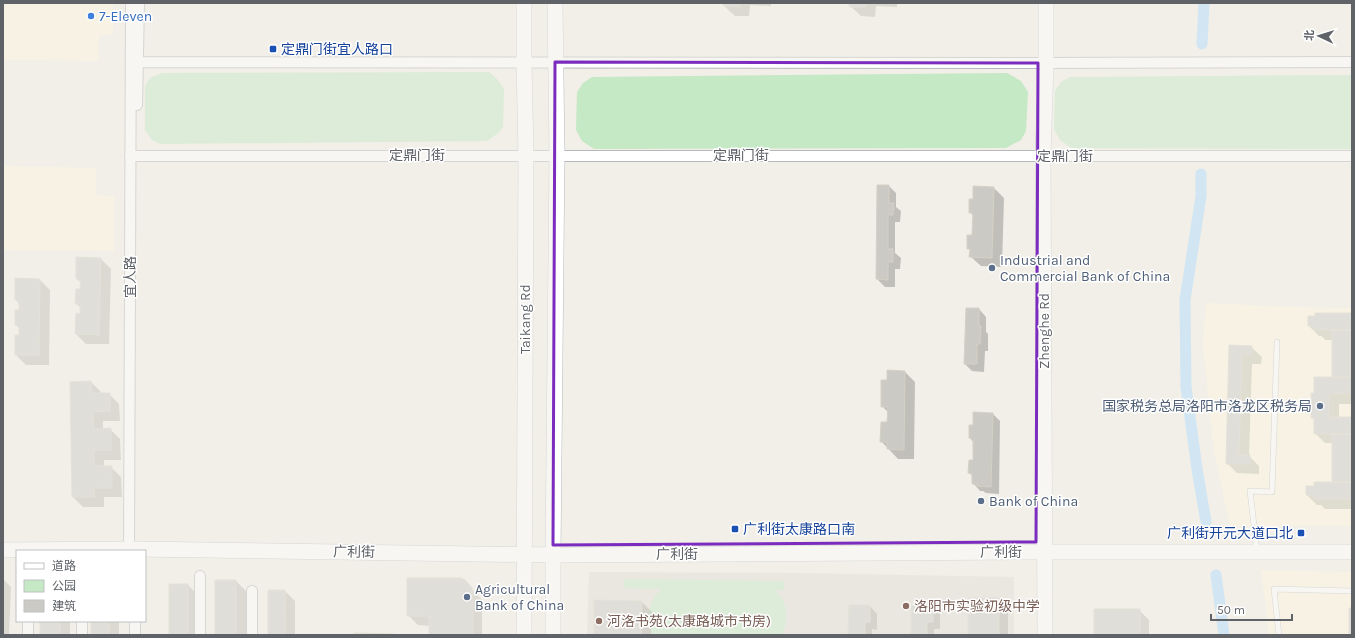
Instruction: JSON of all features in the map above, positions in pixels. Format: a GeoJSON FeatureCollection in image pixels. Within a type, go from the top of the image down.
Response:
{"type":"FeatureCollection","features":[{"type":"Feature","properties":{"kind":"street","name":"宜人路"},"geometry":{"type":"LineString","coordinates":[[131,3],[135,62]]}},
{"type":"Feature","properties":{"kind":"street","name":"宜人路"},"geometry":{"type":"LineString","coordinates":[[132,547],[133,156],[135,62],[139,3]]}},
{"type":"Feature","properties":{"kind":"street","name":"Taikang Rd"},"geometry":{"type":"LineString","coordinates":[[524,3],[526,155],[524,635]]}},
{"type":"Feature","properties":{"kind":"street"},"geometry":{"type":"LineString","coordinates":[[554,635],[553,550],[557,155],[555,62],[556,3]]}},
{"type":"Feature","properties":{"kind":"street","name":"Zhenghe Rd"},"geometry":{"type":"LineString","coordinates":[[1038,3],[1042,63]]}},
{"type":"Feature","properties":{"kind":"street","name":"Zhenghe Rd"},"geometry":{"type":"LineString","coordinates":[[1045,635],[1041,547],[1039,156],[1042,63],[1046,3]]}},
{"type":"Feature","properties":{"kind":"street"},"geometry":{"type":"LineString","coordinates":[[135,62],[1352,62]]}},
{"type":"Feature","properties":{"kind":"street","name":"定鼎门街"},"geometry":{"type":"LineString","coordinates":[[133,156],[1352,156]]}},
{"type":"Feature","properties":{"kind":"street","name":"广利街"},"geometry":{"type":"LineString","coordinates":[[3,541],[132,547]]}},
{"type":"Feature","properties":{"kind":"street","name":"广利街"},"geometry":{"type":"LineString","coordinates":[[1256,548],[1352,543]]}},
{"type":"Feature","properties":{"kind":"street","name":"广利街"},"geometry":{"type":"LineString","coordinates":[[3,550],[132,547],[524,550],[1041,547],[1256,548],[1352,552]]}},
{"type":"Feature","properties":{"kind":"street","name":"Zhenghe Rd"},"geometry":{"type":"LineString","coordinates":[[1036,635],[1041,547]]}},
{"type":"Feature","properties":{"kind":"street"},"geometry":{"type":"LineString","coordinates":[[200,576],[200,635]]}},
{"type":"Feature","properties":{"kind":"street"},"geometry":{"type":"LineString","coordinates":[[252,591],[252,635]]}},
{"type":"Feature","properties":{"kind":"street"},"geometry":{"type":"LineString","coordinates":[[28,622],[28,635]]}},
{"type":"Feature","properties":{"kind":"street"},"geometry":{"type":"LineString","coordinates":[[82,622],[82,635]]}},
{"type":"Feature","properties":{"kind":"street"},"geometry":{"type":"LineString","coordinates":[[129,622],[129,635]]}},
{"type":"Feature","properties":{"kind":"street"},"geometry":{"type":"LineString","coordinates":[[135,622],[135,635]]}},
{"type":"Feature","properties":{"kind":"lane"},"geometry":{"type":"LineString","coordinates":[[1256,548],[1250,491],[1272,492],[1277,342]]}},
{"type":"Feature","properties":{"kind":"lane"},"geometry":{"type":"LineString","coordinates":[[1279,635],[1274,589],[1352,591]]}},
{"type":"Feature","properties":{"kind":"highlighted area"},"geometry":{"type":"Polygon","coordinates":[[[555,62],[1038,63],[1036,542],[553,545],[555,62]]]}},
{"type":"Feature","properties":{"kind":"shaded area"},"geometry":{"type":"Polygon","coordinates":[[[3,3],[113,3],[113,35],[99,35],[98,61],[3,60],[3,3]]]}},
{"type":"Feature","properties":{"kind":"shaded area"},"geometry":{"type":"Polygon","coordinates":[[[3,166],[96,168],[96,195],[114,196],[114,251],[3,250],[3,166]]]}},
{"type":"Feature","properties":{"kind":"shaded area"},"geometry":{"type":"Polygon","coordinates":[[[1206,303],[1352,308],[1352,526],[1230,526],[1214,452],[1203,345],[1206,303]]]}},
{"type":"Feature","properties":{"kind":"shaded area"},"geometry":{"type":"Polygon","coordinates":[[[1261,570],[1352,572],[1352,635],[1269,635],[1261,570]]]}},
{"type":"Feature","properties":{"kind":"shaded area"},"geometry":{"type":"Polygon","coordinates":[[[589,572],[798,573],[1014,577],[1014,635],[587,635],[589,572]]]}},
{"type":"Feature","properties":{"kind":"green space"},"geometry":{"type":"Polygon","coordinates":[[[489,72],[497,79],[504,89],[503,127],[498,133],[487,141],[160,144],[152,140],[145,130],[145,86],[150,78],[162,73],[489,72]]]}},
{"type":"Feature","properties":{"kind":"green space"},"geometry":{"type":"Polygon","coordinates":[[[1007,73],[1021,81],[1028,92],[1026,131],[1021,140],[1006,148],[594,149],[582,141],[576,130],[577,92],[583,83],[592,77],[1007,73]]]}},
{"type":"Feature","properties":{"kind":"green space"},"geometry":{"type":"Polygon","coordinates":[[[1352,75],[1352,149],[1072,148],[1060,140],[1054,129],[1055,91],[1061,82],[1070,77],[1352,75]]]}},
{"type":"Feature","properties":{"kind":"green space"},"geometry":{"type":"Polygon","coordinates":[[[624,579],[784,581],[784,590],[775,590],[785,605],[786,623],[782,635],[653,635],[649,622],[649,610],[653,599],[661,589],[624,588],[624,579]]]}},
{"type":"Feature","properties":{"kind":"building"},"geometry":{"type":"Polygon","coordinates":[[[724,3],[740,3],[740,7],[724,6],[724,3]]]}},
{"type":"Feature","properties":{"kind":"building"},"geometry":{"type":"Polygon","coordinates":[[[849,3],[866,3],[866,7],[850,7],[849,3]]]}},
{"type":"Feature","properties":{"kind":"building"},"geometry":{"type":"Polygon","coordinates":[[[877,185],[889,185],[889,203],[894,203],[893,215],[888,215],[888,249],[893,249],[893,262],[888,262],[888,280],[876,279],[877,185]]]}},
{"type":"Feature","properties":{"kind":"building"},"geometry":{"type":"Polygon","coordinates":[[[973,186],[994,187],[992,258],[969,257],[970,249],[967,249],[967,235],[972,235],[973,213],[969,213],[969,199],[973,199],[973,186]]]}},
{"type":"Feature","properties":{"kind":"building"},"geometry":{"type":"Polygon","coordinates":[[[76,257],[101,258],[99,335],[75,334],[76,313],[80,314],[80,304],[75,304],[76,289],[80,289],[81,279],[76,279],[76,257]]]}},
{"type":"Feature","properties":{"kind":"building"},"geometry":{"type":"Polygon","coordinates":[[[15,278],[40,279],[39,355],[15,355],[15,335],[19,335],[19,325],[15,325],[15,310],[19,310],[19,300],[15,300],[15,278]]]}},
{"type":"Feature","properties":{"kind":"building"},"geometry":{"type":"Polygon","coordinates":[[[966,308],[979,308],[979,326],[981,326],[980,344],[977,344],[977,364],[964,364],[966,308]]]}},
{"type":"Feature","properties":{"kind":"building","name":"国家税务总局洛阳市洛龙区税务局"},"geometry":{"type":"Polygon","coordinates":[[[1315,313],[1352,313],[1352,394],[1329,394],[1329,417],[1352,417],[1352,499],[1314,499],[1314,495],[1306,495],[1306,486],[1314,486],[1314,482],[1351,482],[1351,434],[1314,434],[1314,418],[1311,418],[1311,393],[1314,393],[1314,377],[1351,377],[1351,330],[1314,330],[1314,326],[1308,326],[1308,316],[1315,316],[1315,313]]]}},
{"type":"Feature","properties":{"kind":"building"},"geometry":{"type":"Polygon","coordinates":[[[1332,330],[1351,330],[1351,377],[1332,377],[1332,330]]]}},
{"type":"Feature","properties":{"kind":"building"},"geometry":{"type":"Polygon","coordinates":[[[1229,345],[1252,346],[1252,354],[1242,354],[1239,455],[1250,455],[1250,464],[1226,464],[1229,345]]]}},
{"type":"Feature","properties":{"kind":"building"},"geometry":{"type":"Polygon","coordinates":[[[887,370],[905,371],[904,450],[887,449],[887,442],[880,442],[881,422],[887,422],[888,407],[881,407],[881,380],[887,380],[887,370]]]}},
{"type":"Feature","properties":{"kind":"building"},"geometry":{"type":"Polygon","coordinates":[[[91,381],[92,393],[110,393],[110,411],[93,412],[94,429],[111,428],[111,450],[94,450],[94,466],[112,466],[112,488],[94,488],[95,497],[72,497],[70,382],[91,381]]]}},
{"type":"Feature","properties":{"kind":"building"},"geometry":{"type":"Polygon","coordinates":[[[973,412],[993,413],[991,487],[972,484],[972,473],[968,473],[969,460],[973,460],[973,439],[969,438],[969,425],[973,425],[973,412]]]}},
{"type":"Feature","properties":{"kind":"building"},"geometry":{"type":"Polygon","coordinates":[[[1332,434],[1351,434],[1351,482],[1332,482],[1332,434]]]}},
{"type":"Feature","properties":{"kind":"building"},"geometry":{"type":"Polygon","coordinates":[[[407,578],[461,578],[465,580],[472,588],[473,593],[473,635],[429,635],[429,616],[407,616],[407,578]]]}},
{"type":"Feature","properties":{"kind":"building"},"geometry":{"type":"Polygon","coordinates":[[[215,580],[236,580],[236,635],[215,635],[215,580]]]}},
{"type":"Feature","properties":{"kind":"building"},"geometry":{"type":"Polygon","coordinates":[[[169,584],[188,584],[188,635],[169,635],[169,584]]]}},
{"type":"Feature","properties":{"kind":"building"},"geometry":{"type":"Polygon","coordinates":[[[268,590],[285,590],[286,635],[268,635],[268,590]]]}},
{"type":"Feature","properties":{"kind":"building"},"geometry":{"type":"Polygon","coordinates":[[[968,598],[999,598],[999,635],[968,635],[968,598]]]}},
{"type":"Feature","properties":{"kind":"building"},"geometry":{"type":"Polygon","coordinates":[[[594,600],[642,601],[641,635],[594,635],[594,600]]]}},
{"type":"Feature","properties":{"kind":"building"},"geometry":{"type":"Polygon","coordinates":[[[849,605],[870,605],[870,622],[865,622],[865,635],[848,635],[849,605]]]}},
{"type":"Feature","properties":{"kind":"building"},"geometry":{"type":"Polygon","coordinates":[[[911,605],[933,605],[933,622],[927,622],[927,635],[911,635],[911,605]]]}},
{"type":"Feature","properties":{"kind":"building"},"geometry":{"type":"Polygon","coordinates":[[[1349,608],[1352,608],[1352,635],[1349,635],[1349,608]]]}},
{"type":"Feature","properties":{"kind":"building"},"geometry":{"type":"Polygon","coordinates":[[[1094,609],[1140,609],[1140,635],[1094,635],[1094,609]]]}},
{"type":"Feature","properties":{"kind":"building"},"geometry":{"type":"Polygon","coordinates":[[[40,622],[60,622],[60,635],[40,635],[40,622]]]}},
{"type":"Feature","properties":{"kind":"building"},"geometry":{"type":"Polygon","coordinates":[[[91,622],[109,622],[109,635],[91,635],[91,622]]]}},
{"type":"Feature","properties":{"kind":"building"},"geometry":{"type":"Polygon","coordinates":[[[354,633],[395,634],[395,635],[354,635],[354,633]]]}},
{"type":"Feature","properties":{"kind":"waterway"},"geometry":{"type":"LineString","coordinates":[[1202,44],[1204,3]]}},
{"type":"Feature","properties":{"kind":"waterway"},"geometry":{"type":"LineString","coordinates":[[1201,174],[1201,196],[1185,300],[1186,387],[1206,522]]}},
{"type":"Feature","properties":{"kind":"waterway"},"geometry":{"type":"LineString","coordinates":[[1216,575],[1224,635]]}},
{"type":"Feature","properties":{"kind":"place","name":"7-Eleven"},"geometry":{"type":"Point","coordinates":[91,16]}},
{"type":"Feature","properties":{"kind":"place","name":"定鼎门街宜人路口"},"geometry":{"type":"Point","coordinates":[273,49]}},
{"type":"Feature","properties":{"kind":"place","name":"Industrial and Commercial Bank of China"},"geometry":{"type":"Point","coordinates":[992,268]}},
{"type":"Feature","properties":{"kind":"place","name":"国家税务总局洛阳市洛龙区税务局"},"geometry":{"type":"Point","coordinates":[1320,406]}},
{"type":"Feature","properties":{"kind":"place","name":"Bank of China"},"geometry":{"type":"Point","coordinates":[981,501]}},
{"type":"Feature","properties":{"kind":"place","name":"广利街太康路口南"},"geometry":{"type":"Point","coordinates":[735,529]}},
{"type":"Feature","properties":{"kind":"place","name":"广利街开元大道口北"},"geometry":{"type":"Point","coordinates":[1301,533]}},
{"type":"Feature","properties":{"kind":"place","name":"Agricultural Bank of China"},"geometry":{"type":"Point","coordinates":[467,597]}},
{"type":"Feature","properties":{"kind":"place","name":"洛阳市实验初级中学"},"geometry":{"type":"Point","coordinates":[906,606]}},
{"type":"Feature","properties":{"kind":"place","name":"河洛书苑(太康路城市书房)"},"geometry":{"type":"Point","coordinates":[599,621]}}]}
